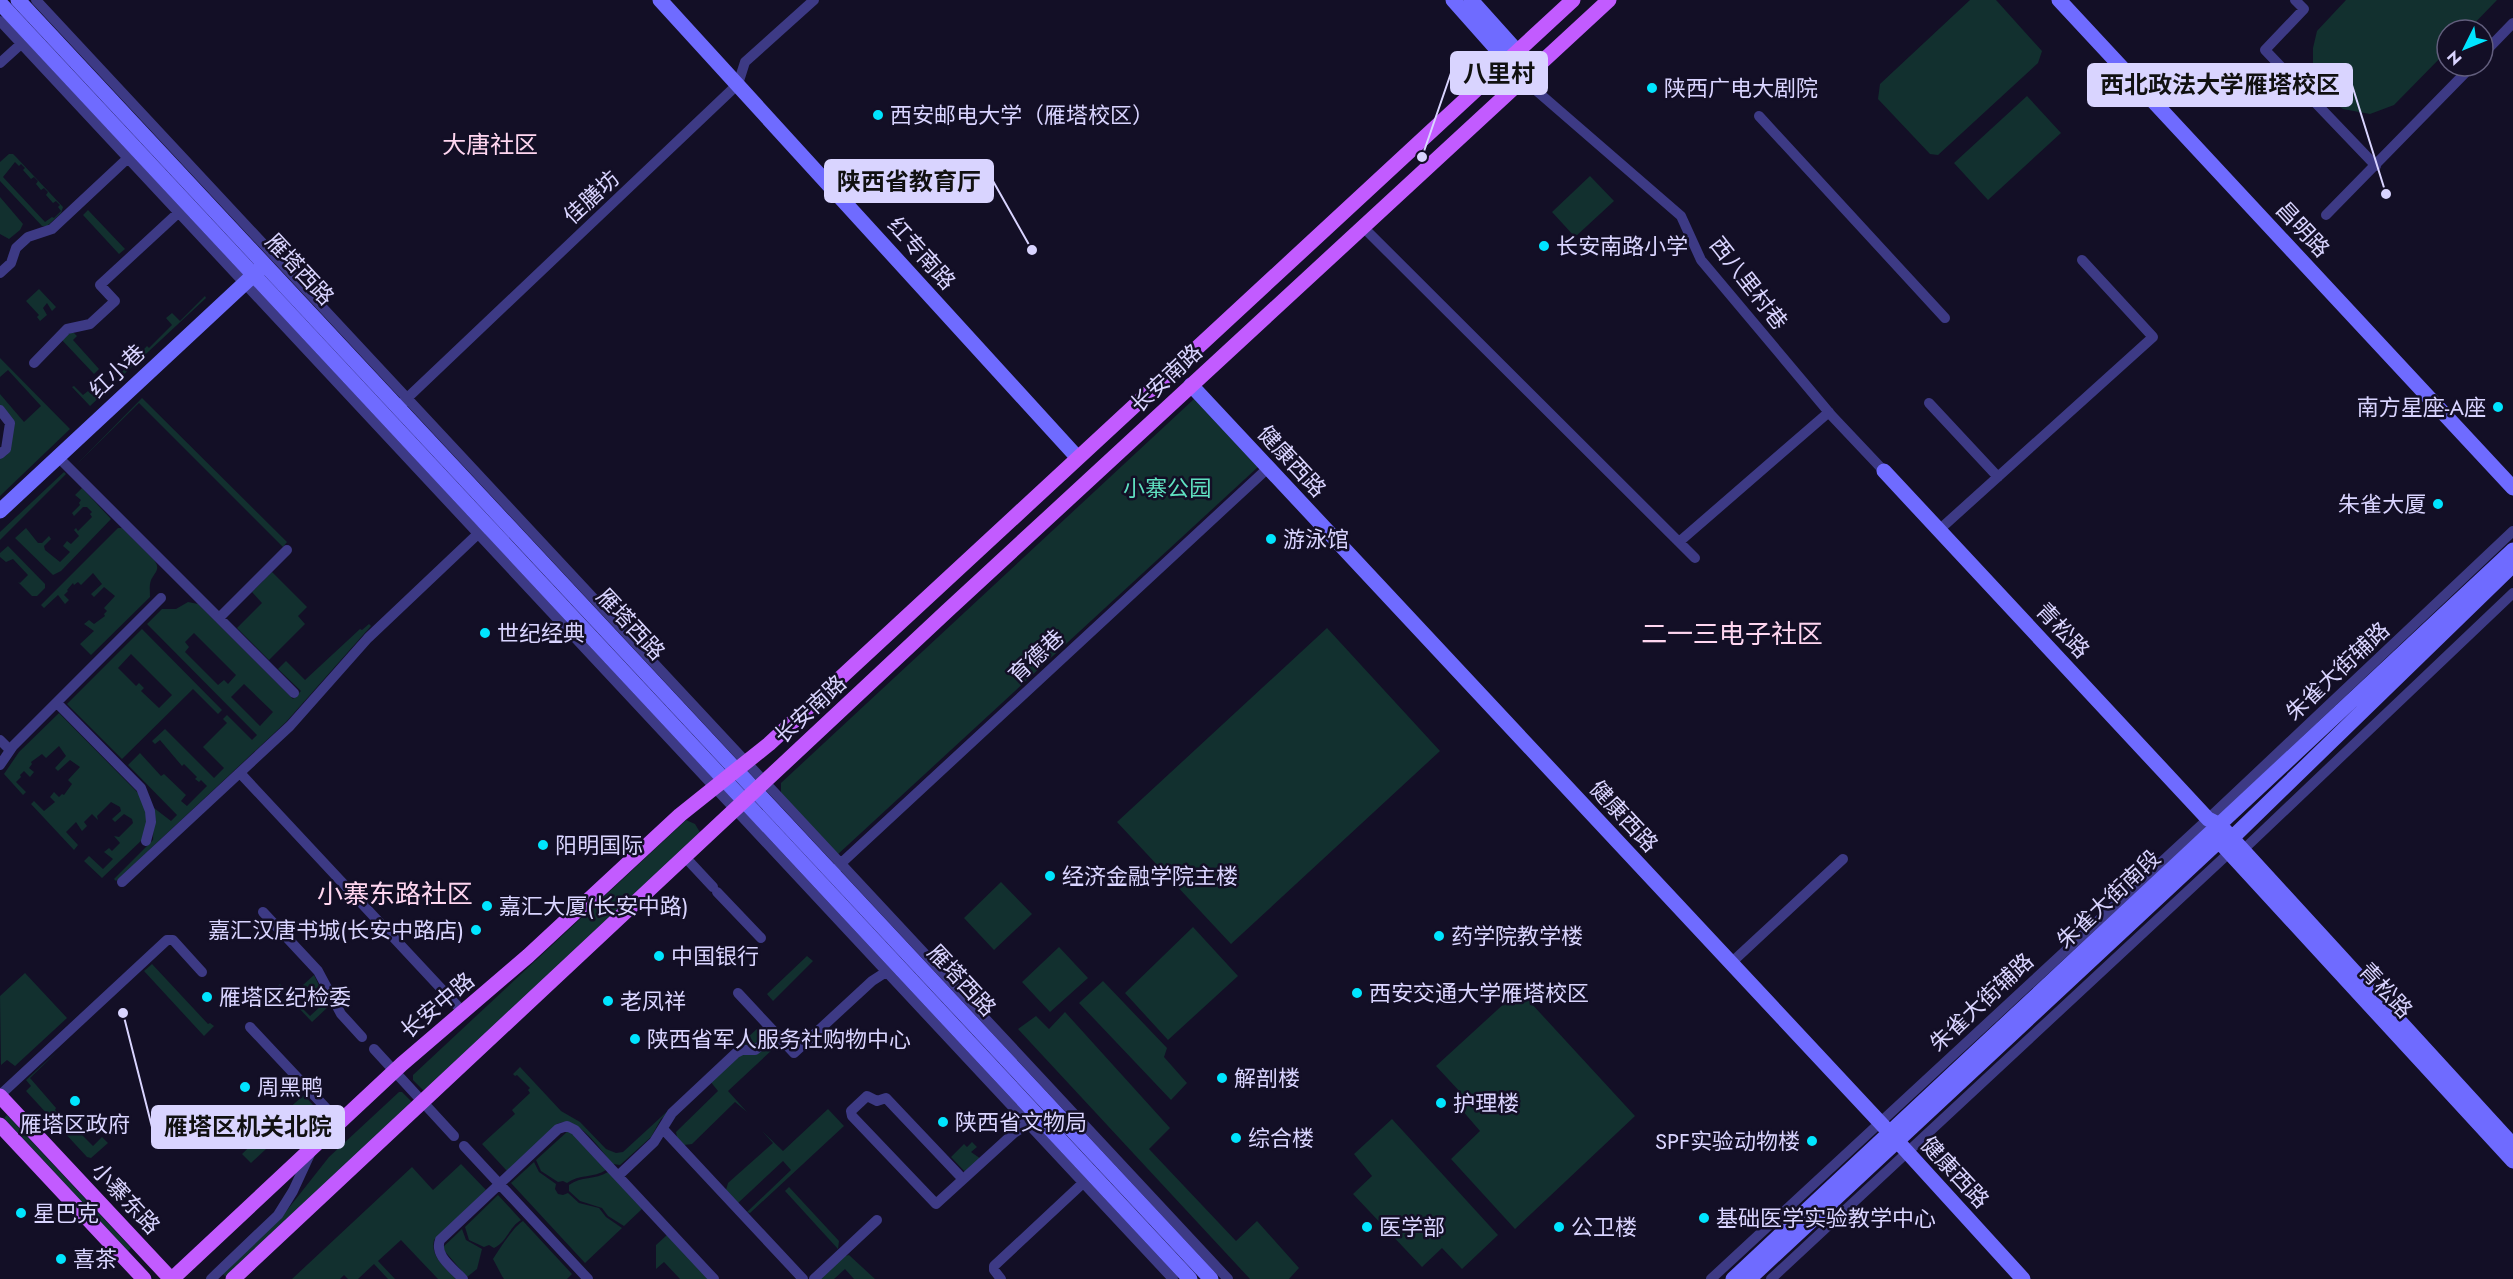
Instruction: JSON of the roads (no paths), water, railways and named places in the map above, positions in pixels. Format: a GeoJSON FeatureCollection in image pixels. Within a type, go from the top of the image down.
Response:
{"type":"FeatureCollection","features":[{"type":"Feature","properties":{"kind":"main road","name":"雁塔西路"},"geometry":{"type":"LineString","coordinates":[[18,0],[254,274]]}},
{"type":"Feature","properties":{"kind":"main road","name":"红专南路"},"geometry":{"type":"LineString","coordinates":[[660,0],[1077,457]]}},
{"type":"Feature","properties":{"kind":"main road"},"geometry":{"type":"LineString","coordinates":[[1453,0],[1529,75]]}},
{"type":"Feature","properties":{"kind":"main road"},"geometry":{"type":"LineString","coordinates":[[1472,0],[1512,56]]}},
{"type":"Feature","properties":{"kind":"main road","name":"长安南路"},"geometry":{"type":"LineString","coordinates":[[730,775],[1573,0]]}},
{"type":"Feature","properties":{"kind":"main road","name":"长安南路"},"geometry":{"type":"LineString","coordinates":[[750,796],[1609,0]]}},
{"type":"Feature","properties":{"kind":"main road","name":"昌明路"},"geometry":{"type":"LineString","coordinates":[[2059,0],[2513,488]]}},
{"type":"Feature","properties":{"kind":"main road","name":"雁塔西路"},"geometry":{"type":"LineString","coordinates":[[0,3],[254,274],[397,408],[1190,1279]]}},
{"type":"Feature","properties":{"kind":"main road","name":"红小巷"},"geometry":{"type":"LineString","coordinates":[[0,511],[254,274]]}},
{"type":"Feature","properties":{"kind":"main road","name":"健康西路"},"geometry":{"type":"LineString","coordinates":[[1191,385],[2023,1279]]}},
{"type":"Feature","properties":{"kind":"main road","name":"雁塔西路"},"geometry":{"type":"LineString","coordinates":[[397,408],[483,530],[730,775]]}},
{"type":"Feature","properties":{"kind":"main road","name":"青松路"},"geometry":{"type":"LineString","coordinates":[[1884,471],[2223,837],[2513,1145]]}},
{"type":"Feature","properties":{"kind":"main road","name":"朱雀大街南段"},"geometry":{"type":"LineString","coordinates":[[2223,837],[2513,550]]}},
{"type":"Feature","properties":{"kind":"main road","name":"朱雀大街南段"},"geometry":{"type":"LineString","coordinates":[[1733,1279],[2223,837],[2513,565]]}},
{"type":"Feature","properties":{"kind":"main road","name":"长安中路"},"geometry":{"type":"LineString","coordinates":[[171,1279],[395,1071],[528,956],[680,815],[730,775]]}},
{"type":"Feature","properties":{"kind":"main road","name":"雁塔西路"},"geometry":{"type":"LineString","coordinates":[[750,796],[836,868],[1211,1279]]}},
{"type":"Feature","properties":{"kind":"main road"},"geometry":{"type":"LineString","coordinates":[[233,1279],[750,796]]}},
{"type":"Feature","properties":{"kind":"main road","name":"青松路"},"geometry":{"type":"LineString","coordinates":[[2223,837],[2513,1161]]}},
{"type":"Feature","properties":{"kind":"main road","name":"小寨东路"},"geometry":{"type":"LineString","coordinates":[[0,1095],[171,1279]]}},
{"type":"Feature","properties":{"kind":"main road","name":"小寨东路"},"geometry":{"type":"LineString","coordinates":[[0,1125],[144,1279]]}},
{"type":"Feature","properties":{"kind":"main road","name":"朱雀大街南段"},"geometry":{"type":"LineString","coordinates":[[1749,1279],[1893,1137]]}},
{"type":"Feature","properties":{"kind":"street"},"geometry":{"type":"LineString","coordinates":[[36,0],[397,408]]}},
{"type":"Feature","properties":{"kind":"street","name":"佳膳坊"},"geometry":{"type":"LineString","coordinates":[[397,408],[738,84],[745,62],[814,0]]}},
{"type":"Feature","properties":{"kind":"street"},"geometry":{"type":"LineString","coordinates":[[2295,0],[2304,9],[2265,50],[2376,165]]}},
{"type":"Feature","properties":{"kind":"street"},"geometry":{"type":"LineString","coordinates":[[0,21],[178,213],[254,274],[483,530],[378,627],[300,716],[123,882]]}},
{"type":"Feature","properties":{"kind":"street"},"geometry":{"type":"LineString","coordinates":[[2495,42],[2513,23]]}},
{"type":"Feature","properties":{"kind":"street"},"geometry":{"type":"LineString","coordinates":[[0,63],[21,44]]}},
{"type":"Feature","properties":{"kind":"street","name":"西八里村巷"},"geometry":{"type":"LineString","coordinates":[[1529,75],[1681,216],[1701,260],[1829,412],[1884,471]]}},
{"type":"Feature","properties":{"kind":"street"},"geometry":{"type":"LineString","coordinates":[[2326,215],[2460,78]]}},
{"type":"Feature","properties":{"kind":"street"},"geometry":{"type":"LineString","coordinates":[[1759,116],[1945,318]]}},
{"type":"Feature","properties":{"kind":"street"},"geometry":{"type":"LineString","coordinates":[[0,273],[11,263],[16,248],[28,237],[49,231],[128,158]]}},
{"type":"Feature","properties":{"kind":"street"},"geometry":{"type":"LineString","coordinates":[[34,363],[67,329],[90,324],[115,301],[100,285],[178,213]]}},
{"type":"Feature","properties":{"kind":"street"},"geometry":{"type":"LineString","coordinates":[[1363,227],[1695,558]]}},
{"type":"Feature","properties":{"kind":"street"},"geometry":{"type":"LineString","coordinates":[[1939,530],[2153,337],[2082,260]]}},
{"type":"Feature","properties":{"kind":"street"},"geometry":{"type":"LineString","coordinates":[[1929,403],[1998,477]]}},
{"type":"Feature","properties":{"kind":"street"},"geometry":{"type":"LineString","coordinates":[[0,410],[10,423],[6,449],[0,454]]}},
{"type":"Feature","properties":{"kind":"street"},"geometry":{"type":"LineString","coordinates":[[1679,543],[1829,412]]}},
{"type":"Feature","properties":{"kind":"street"},"geometry":{"type":"LineString","coordinates":[[58,457],[294,693]]}},
{"type":"Feature","properties":{"kind":"street","name":"育德巷"},"geometry":{"type":"LineString","coordinates":[[836,868],[1268,468]]}},
{"type":"Feature","properties":{"kind":"street","name":"朱雀大街辅路"},"geometry":{"type":"LineString","coordinates":[[2223,837],[2513,531]]}},
{"type":"Feature","properties":{"kind":"street"},"geometry":{"type":"LineString","coordinates":[[219,618],[287,550]]}},
{"type":"Feature","properties":{"kind":"street","name":"朱雀大街辅路"},"geometry":{"type":"LineString","coordinates":[[1711,1279],[1893,1137],[2223,837],[2513,593]]}},
{"type":"Feature","properties":{"kind":"street"},"geometry":{"type":"LineString","coordinates":[[0,765],[10,750],[161,598]]}},
{"type":"Feature","properties":{"kind":"street"},"geometry":{"type":"LineString","coordinates":[[57,703],[141,788],[150,811],[151,822],[146,841]]}},
{"type":"Feature","properties":{"kind":"street"},"geometry":{"type":"LineString","coordinates":[[0,740],[10,750]]}},
{"type":"Feature","properties":{"kind":"street"},"geometry":{"type":"LineString","coordinates":[[240,773],[463,1012]]}},
{"type":"Feature","properties":{"kind":"street"},"geometry":{"type":"LineString","coordinates":[[730,775],[750,796],[886,972],[1173,1279]]}},
{"type":"Feature","properties":{"kind":"street"},"geometry":{"type":"LineString","coordinates":[[685,857],[761,938]]}},
{"type":"Feature","properties":{"kind":"street"},"geometry":{"type":"LineString","coordinates":[[1731,963],[1843,858]]}},
{"type":"Feature","properties":{"kind":"street"},"geometry":{"type":"LineString","coordinates":[[836,868],[1228,1279]]}},
{"type":"Feature","properties":{"kind":"street"},"geometry":{"type":"LineString","coordinates":[[263,912],[318,971],[341,1014],[362,1036]]}},
{"type":"Feature","properties":{"kind":"street"},"geometry":{"type":"LineString","coordinates":[[0,1095],[166,940],[172,940],[202,972]]}},
{"type":"Feature","properties":{"kind":"street"},"geometry":{"type":"LineString","coordinates":[[738,993],[794,1053],[872,981],[886,972]]}},
{"type":"Feature","properties":{"kind":"street"},"geometry":{"type":"LineString","coordinates":[[250,1027],[340,1123]]}},
{"type":"Feature","properties":{"kind":"street"},"geometry":{"type":"LineString","coordinates":[[618,1176],[654,1142],[672,1113],[736,1053],[755,1050],[764,1043],[772,1045]]}},
{"type":"Feature","properties":{"kind":"street"},"geometry":{"type":"LineString","coordinates":[[374,1049],[454,1136]]}},
{"type":"Feature","properties":{"kind":"street"},"geometry":{"type":"LineString","coordinates":[[959,1175],[886,1098],[877,1101],[867,1096],[852,1111],[852,1116],[936,1204],[1014,1133],[1028,1124]]}},
{"type":"Feature","properties":{"kind":"street"},"geometry":{"type":"LineString","coordinates":[[463,1279],[439,1253],[438,1242],[558,1129],[564,1126],[575,1130],[714,1279]]}},
{"type":"Feature","properties":{"kind":"street"},"geometry":{"type":"LineString","coordinates":[[663,1129],[803,1279]]}},
{"type":"Feature","properties":{"kind":"street","name":"朱雀大街辅路"},"geometry":{"type":"LineString","coordinates":[[1771,1279],[1893,1137]]}},
{"type":"Feature","properties":{"kind":"street"},"geometry":{"type":"LineString","coordinates":[[211,1279],[278,1215],[318,1143]]}},
{"type":"Feature","properties":{"kind":"street"},"geometry":{"type":"LineString","coordinates":[[464,1146],[588,1279]]}},
{"type":"Feature","properties":{"kind":"street"},"geometry":{"type":"LineString","coordinates":[[1001,1279],[994,1270],[994,1266],[1083,1183]]}},
{"type":"Feature","properties":{"kind":"street"},"geometry":{"type":"LineString","coordinates":[[814,1279],[877,1220]]}},
{"type":"Feature","properties":{"kind":"place","name":"陕西广电大剧院"},"geometry":{"type":"Point","coordinates":[1652,88]}},
{"type":"Feature","properties":{"kind":"place","name":"西安邮电大学（雁塔校区）"},"geometry":{"type":"Point","coordinates":[878,115]}},
{"type":"Feature","properties":{"kind":"place","name":"八里村"},"geometry":{"type":"Point","coordinates":[1422,157]}},
{"type":"Feature","properties":{"kind":"place","name":"西北政法大学雁塔校区"},"geometry":{"type":"Point","coordinates":[2386,194]}},
{"type":"Feature","properties":{"kind":"place","name":"长安南路小学"},"geometry":{"type":"Point","coordinates":[1544,246]}},
{"type":"Feature","properties":{"kind":"place","name":"陕西省教育厅"},"geometry":{"type":"Point","coordinates":[1032,250]}},
{"type":"Feature","properties":{"kind":"place","name":"南方星座-A座"},"geometry":{"type":"Point","coordinates":[2498,407]}},
{"type":"Feature","properties":{"kind":"place","name":"朱雀大厦"},"geometry":{"type":"Point","coordinates":[2438,504]}},
{"type":"Feature","properties":{"kind":"place","name":"游泳馆"},"geometry":{"type":"Point","coordinates":[1271,539]}},
{"type":"Feature","properties":{"kind":"place","name":"世纪经典"},"geometry":{"type":"Point","coordinates":[485,633]}},
{"type":"Feature","properties":{"kind":"place","name":"阳明国际"},"geometry":{"type":"Point","coordinates":[543,845]}},
{"type":"Feature","properties":{"kind":"place","name":"经济金融学院主楼"},"geometry":{"type":"Point","coordinates":[1050,876]}},
{"type":"Feature","properties":{"kind":"place","name":"嘉汇大厦(长安中路)"},"geometry":{"type":"Point","coordinates":[487,906]}},
{"type":"Feature","properties":{"kind":"place","name":"嘉汇汉唐书城(长安中路店)"},"geometry":{"type":"Point","coordinates":[476,930]}},
{"type":"Feature","properties":{"kind":"place","name":"药学院教学楼"},"geometry":{"type":"Point","coordinates":[1439,936]}},
{"type":"Feature","properties":{"kind":"place","name":"中国银行"},"geometry":{"type":"Point","coordinates":[659,956]}},
{"type":"Feature","properties":{"kind":"place","name":"西安交通大学雁塔校区"},"geometry":{"type":"Point","coordinates":[1357,993]}},
{"type":"Feature","properties":{"kind":"place","name":"雁塔区纪检委"},"geometry":{"type":"Point","coordinates":[207,997]}},
{"type":"Feature","properties":{"kind":"place","name":"老凤祥"},"geometry":{"type":"Point","coordinates":[608,1001]}},
{"type":"Feature","properties":{"kind":"place","name":"雁塔区机关北院"},"geometry":{"type":"Point","coordinates":[123,1013]}},
{"type":"Feature","properties":{"kind":"place","name":"陕西省军人服务社购物中心"},"geometry":{"type":"Point","coordinates":[635,1039]}},
{"type":"Feature","properties":{"kind":"place","name":"解剖楼"},"geometry":{"type":"Point","coordinates":[1222,1078]}},
{"type":"Feature","properties":{"kind":"place","name":"周黑鸭"},"geometry":{"type":"Point","coordinates":[245,1087]}},
{"type":"Feature","properties":{"kind":"place","name":"雁塔区政府"},"geometry":{"type":"Point","coordinates":[75,1101]}},
{"type":"Feature","properties":{"kind":"place","name":"护理楼"},"geometry":{"type":"Point","coordinates":[1441,1103]}},
{"type":"Feature","properties":{"kind":"place","name":"陕西省文物局"},"geometry":{"type":"Point","coordinates":[943,1122]}},
{"type":"Feature","properties":{"kind":"place","name":"综合楼"},"geometry":{"type":"Point","coordinates":[1236,1138]}},
{"type":"Feature","properties":{"kind":"place","name":"SPF实验动物楼"},"geometry":{"type":"Point","coordinates":[1812,1141]}},
{"type":"Feature","properties":{"kind":"place","name":"星巴克"},"geometry":{"type":"Point","coordinates":[21,1213]}},
{"type":"Feature","properties":{"kind":"place","name":"基础医学实验教学中心"},"geometry":{"type":"Point","coordinates":[1704,1218]}},
{"type":"Feature","properties":{"kind":"place","name":"医学部"},"geometry":{"type":"Point","coordinates":[1367,1227]}},
{"type":"Feature","properties":{"kind":"place","name":"公卫楼"},"geometry":{"type":"Point","coordinates":[1559,1227]}},
{"type":"Feature","properties":{"kind":"place","name":"喜茶"},"geometry":{"type":"Point","coordinates":[61,1259]}},
{"type":"Feature","properties":{"kind":"district","name":"大唐社区"},"geometry":{"type":"Point","coordinates":[490,145]}},
{"type":"Feature","properties":{"kind":"district","name":"二一三电子社区"},"geometry":{"type":"Point","coordinates":[1732,634]}},
{"type":"Feature","properties":{"kind":"district","name":"小寨东路社区"},"geometry":{"type":"Point","coordinates":[395,894]}},
{"type":"Feature","properties":{"kind":"park label","name":"小寨公园"},"geometry":{"type":"Point","coordinates":[1167,488]}}]}
